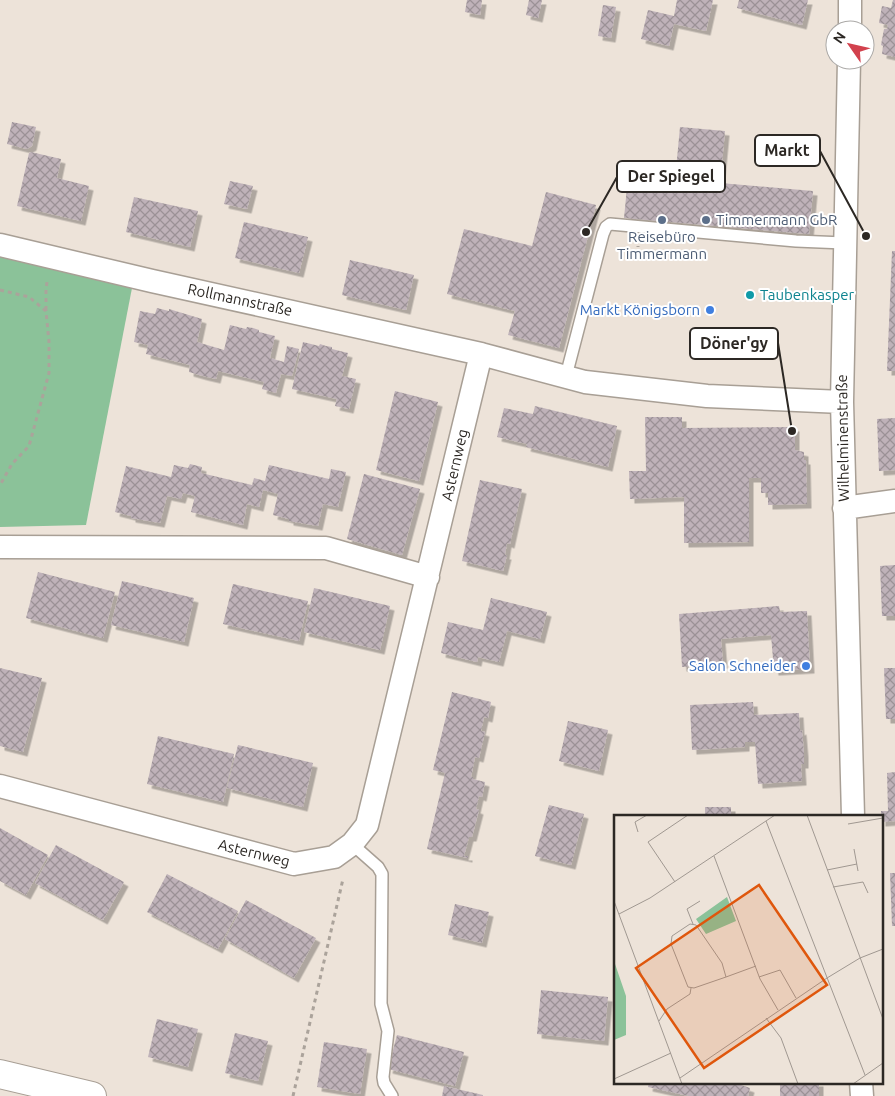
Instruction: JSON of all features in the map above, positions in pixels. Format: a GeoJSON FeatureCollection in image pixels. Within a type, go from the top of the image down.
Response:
{"type":"FeatureCollection","features":[{"type":"Feature","properties":{"kind":"main road"},"geometry":{"type":"LineString","coordinates":[[0,1074],[92,1096]]}},
{"type":"Feature","properties":{"kind":"street"},"geometry":{"type":"LineString","coordinates":[[850,0],[850,20]]}},
{"type":"Feature","properties":{"kind":"street","name":"Wilhelminenstraße"},"geometry":{"type":"LineString","coordinates":[[849,70],[842,402],[853,815]]}},
{"type":"Feature","properties":{"kind":"street","name":"Rollmannstraße"},"geometry":{"type":"LineString","coordinates":[[0,245],[152,281],[481,354],[585,382],[707,396],[842,402]]}},
{"type":"Feature","properties":{"kind":"street","name":"Asternweg"},"geometry":{"type":"LineString","coordinates":[[0,786],[294,864],[343,850],[367,825],[481,354]]}},
{"type":"Feature","properties":{"kind":"street"},"geometry":{"type":"LineString","coordinates":[[844,508],[895,501]]}},
{"type":"Feature","properties":{"kind":"street"},"geometry":{"type":"LineString","coordinates":[[0,547],[326,548],[428,577]]}},
{"type":"Feature","properties":{"kind":"lane"},"geometry":{"type":"LineString","coordinates":[[566,376],[603,234],[606,227],[610,224],[796,241],[844,243]]}},
{"type":"Feature","properties":{"kind":"lane"},"geometry":{"type":"LineString","coordinates":[[343,850],[378,867],[382,874],[381,1004],[388,1031],[383,1077],[384,1083],[392,1096]]}},
{"type":"Feature","properties":{"kind":"path"},"geometry":{"type":"LineString","coordinates":[[0,485],[12,464],[28,446],[49,373],[46,290],[49,273]]}},
{"type":"Feature","properties":{"kind":"path"},"geometry":{"type":"LineString","coordinates":[[0,290],[29,296],[46,311]]}},
{"type":"Feature","properties":{"kind":"path"},"geometry":{"type":"LineString","coordinates":[[293,1096],[345,871],[343,850]]}},
{"type":"Feature","properties":{"kind":"green space"},"geometry":{"type":"Polygon","coordinates":[[[0,257],[132,288],[86,525],[0,527],[0,257]]]}},
{"type":"Feature","properties":{"kind":"building"},"geometry":{"type":"Polygon","coordinates":[[[467,0],[482,0],[480,15],[465,12],[467,0]]]}},
{"type":"Feature","properties":{"kind":"building"},"geometry":{"type":"Polygon","coordinates":[[[529,0],[542,0],[538,18],[526,15],[529,0]]]}},
{"type":"Feature","properties":{"kind":"building"},"geometry":{"type":"Polygon","coordinates":[[[677,0],[713,0],[706,31],[674,24],[669,46],[641,39],[648,10],[674,16],[677,0]]]}},
{"type":"Feature","properties":{"kind":"building"},"geometry":{"type":"Polygon","coordinates":[[[739,0],[808,0],[802,25],[737,8],[739,0]]]}},
{"type":"Feature","properties":{"kind":"building"},"geometry":{"type":"Polygon","coordinates":[[[893,0],[895,0],[895,57],[882,54],[883,46],[881,45],[884,29],[887,29],[888,25],[879,23],[882,6],[891,8],[893,0]]]}},
{"type":"Feature","properties":{"kind":"building"},"geometry":{"type":"Polygon","coordinates":[[[603,5],[616,7],[611,38],[598,36],[603,5]]]}},
{"type":"Feature","properties":{"kind":"building"},"geometry":{"type":"Polygon","coordinates":[[[12,122],[36,127],[32,146],[27,149],[7,144],[12,122]]]}},
{"type":"Feature","properties":{"kind":"building"},"geometry":{"type":"Polygon","coordinates":[[[680,127],[725,131],[720,183],[813,191],[809,234],[624,218],[628,177],[675,180],[680,127]]]}},
{"type":"Feature","properties":{"kind":"building"},"geometry":{"type":"Polygon","coordinates":[[[29,153],[61,159],[57,178],[89,186],[81,221],[17,206],[29,153]]]}},
{"type":"Feature","properties":{"kind":"building"},"geometry":{"type":"Polygon","coordinates":[[[230,181],[253,186],[247,209],[224,204],[230,181]]]}},
{"type":"Feature","properties":{"kind":"building"},"geometry":{"type":"Polygon","coordinates":[[[546,192],[596,205],[559,348],[508,335],[515,311],[447,294],[464,229],[532,246],[546,192]]]}},
{"type":"Feature","properties":{"kind":"building"},"geometry":{"type":"Polygon","coordinates":[[[134,197],[198,211],[190,247],[126,232],[134,197]]]}},
{"type":"Feature","properties":{"kind":"building"},"geometry":{"type":"Polygon","coordinates":[[[244,222],[308,237],[299,273],[235,258],[244,222]]]}},
{"type":"Feature","properties":{"kind":"building"},"geometry":{"type":"Polygon","coordinates":[[[892,251],[895,251],[895,371],[887,371],[892,251]]]}},
{"type":"Feature","properties":{"kind":"building"},"geometry":{"type":"Polygon","coordinates":[[[350,260],[414,275],[406,310],[342,295],[350,260]]]}},
{"type":"Feature","properties":{"kind":"building"},"geometry":{"type":"Polygon","coordinates":[[[157,308],[169,311],[169,309],[202,319],[197,342],[224,350],[230,325],[246,329],[247,327],[253,328],[259,330],[259,332],[275,336],[270,358],[284,362],[287,346],[299,349],[292,376],[281,374],[276,393],[262,389],[264,382],[218,371],[216,379],[203,376],[189,372],[190,365],[146,354],[148,345],[134,342],[140,311],[155,314],[157,308]]]}},
{"type":"Feature","properties":{"kind":"building"},"geometry":{"type":"Polygon","coordinates":[[[303,342],[319,346],[320,344],[348,353],[342,376],[356,379],[349,409],[335,406],[337,399],[292,389],[303,342]]]}},
{"type":"Feature","properties":{"kind":"building"},"geometry":{"type":"Polygon","coordinates":[[[395,391],[438,402],[419,481],[376,470],[395,391]]]}},
{"type":"Feature","properties":{"kind":"building"},"geometry":{"type":"Polygon","coordinates":[[[535,406],[617,426],[608,467],[526,447],[527,444],[497,437],[504,408],[533,414],[535,406]]]}},
{"type":"Feature","properties":{"kind":"building"},"geometry":{"type":"Polygon","coordinates":[[[645,417],[682,417],[682,428],[795,427],[795,450],[804,452],[804,460],[806,460],[807,504],[768,505],[768,493],[761,493],[761,478],[749,478],[749,542],[684,543],[684,497],[630,499],[629,471],[646,471],[645,417]]]}},
{"type":"Feature","properties":{"kind":"building"},"geometry":{"type":"Polygon","coordinates":[[[895,418],[895,470],[879,471],[877,419],[895,418]]]}},
{"type":"Feature","properties":{"kind":"building"},"geometry":{"type":"Polygon","coordinates":[[[190,464],[202,467],[201,473],[252,485],[254,478],[265,481],[269,465],[329,479],[331,469],[346,472],[338,507],[323,504],[318,526],[289,521],[289,519],[273,515],[278,494],[263,490],[259,507],[247,504],[243,525],[191,512],[195,496],[183,493],[181,499],[167,496],[160,523],[131,518],[131,516],[115,512],[126,466],[171,477],[174,465],[188,468],[190,464]]]}},
{"type":"Feature","properties":{"kind":"building"},"geometry":{"type":"Polygon","coordinates":[[[364,474],[420,489],[402,555],[347,539],[364,474]]]}},
{"type":"Feature","properties":{"kind":"building"},"geometry":{"type":"Polygon","coordinates":[[[480,480],[522,489],[510,544],[507,543],[505,555],[507,555],[503,571],[462,561],[480,480]]]}},
{"type":"Feature","properties":{"kind":"building"},"geometry":{"type":"Polygon","coordinates":[[[895,565],[895,616],[882,616],[880,566],[895,565]]]}},
{"type":"Feature","properties":{"kind":"building"},"geometry":{"type":"Polygon","coordinates":[[[38,572],[115,592],[103,638],[26,618],[38,572]]]}},
{"type":"Feature","properties":{"kind":"building"},"geometry":{"type":"Polygon","coordinates":[[[122,581],[194,598],[184,642],[111,625],[122,581]]]}},
{"type":"Feature","properties":{"kind":"building"},"geometry":{"type":"Polygon","coordinates":[[[233,584],[308,601],[299,641],[223,624],[233,584]]]}},
{"type":"Feature","properties":{"kind":"building"},"geometry":{"type":"Polygon","coordinates":[[[314,588],[390,606],[380,650],[304,632],[314,588]]]}},
{"type":"Feature","properties":{"kind":"building"},"geometry":{"type":"Polygon","coordinates":[[[491,598],[547,612],[540,639],[507,631],[499,662],[478,657],[477,662],[441,653],[448,622],[483,630],[491,598]]]}},
{"type":"Feature","properties":{"kind":"building"},"geometry":{"type":"Polygon","coordinates":[[[779,606],[780,612],[807,611],[810,669],[774,671],[771,635],[721,639],[723,664],[682,667],[679,614],[779,606]]]}},
{"type":"Feature","properties":{"kind":"building"},"geometry":{"type":"Polygon","coordinates":[[[0,668],[42,678],[23,752],[0,746],[0,668]]]}},
{"type":"Feature","properties":{"kind":"building"},"geometry":{"type":"Polygon","coordinates":[[[884,668],[895,668],[895,719],[886,719],[884,668]]]}},
{"type":"Feature","properties":{"kind":"building"},"geometry":{"type":"Polygon","coordinates":[[[452,692],[491,702],[488,718],[484,717],[481,731],[485,732],[479,758],[475,757],[471,777],[485,782],[482,797],[479,796],[476,809],[479,810],[472,837],[469,837],[464,856],[468,856],[468,858],[427,849],[445,773],[433,770],[452,692]]]}},
{"type":"Feature","properties":{"kind":"building"},"geometry":{"type":"Polygon","coordinates":[[[753,702],[754,715],[799,713],[804,753],[804,764],[801,764],[802,781],[758,784],[755,742],[745,742],[745,747],[692,750],[690,705],[753,702]]]}},
{"type":"Feature","properties":{"kind":"building"},"geometry":{"type":"Polygon","coordinates":[[[568,721],[608,730],[599,771],[559,761],[568,721]]]}},
{"type":"Feature","properties":{"kind":"building"},"geometry":{"type":"Polygon","coordinates":[[[158,736],[234,754],[223,802],[147,784],[158,736]]]}},
{"type":"Feature","properties":{"kind":"building"},"geometry":{"type":"Polygon","coordinates":[[[238,745],[313,763],[303,807],[227,788],[238,745]]]}},
{"type":"Feature","properties":{"kind":"building"},"geometry":{"type":"Polygon","coordinates":[[[895,772],[895,821],[882,822],[881,811],[888,811],[887,773],[895,772]]]}},
{"type":"Feature","properties":{"kind":"building"},"geometry":{"type":"Polygon","coordinates":[[[549,805],[584,814],[571,865],[535,856],[549,805]]]}},
{"type":"Feature","properties":{"kind":"building"},"geometry":{"type":"Polygon","coordinates":[[[705,807],[731,807],[731,815],[705,815],[705,807]]]}},
{"type":"Feature","properties":{"kind":"building"},"geometry":{"type":"Polygon","coordinates":[[[0,828],[48,855],[26,895],[0,881],[0,828]]]}},
{"type":"Feature","properties":{"kind":"building"},"geometry":{"type":"Polygon","coordinates":[[[56,845],[124,882],[103,920],[35,883],[56,845]]]}},
{"type":"Feature","properties":{"kind":"building"},"geometry":{"type":"Polygon","coordinates":[[[890,873],[895,873],[895,926],[892,926],[890,873]]]}},
{"type":"Feature","properties":{"kind":"building"},"geometry":{"type":"Polygon","coordinates":[[[167,874],[238,911],[218,949],[147,912],[167,874]]]}},
{"type":"Feature","properties":{"kind":"building"},"geometry":{"type":"Polygon","coordinates":[[[246,900],[316,938],[294,978],[225,939],[246,900]]]}},
{"type":"Feature","properties":{"kind":"building"},"geometry":{"type":"Polygon","coordinates":[[[455,904],[489,912],[482,943],[448,935],[455,904]]]}},
{"type":"Feature","properties":{"kind":"building"},"geometry":{"type":"Polygon","coordinates":[[[541,990],[608,997],[604,1041],[537,1034],[541,990]]]}},
{"type":"Feature","properties":{"kind":"building"},"geometry":{"type":"Polygon","coordinates":[[[157,1019],[198,1029],[188,1067],[148,1057],[157,1019]]]}},
{"type":"Feature","properties":{"kind":"building"},"geometry":{"type":"Polygon","coordinates":[[[235,1033],[268,1041],[258,1081],[225,1073],[235,1033]]]}},
{"type":"Feature","properties":{"kind":"building"},"geometry":{"type":"Polygon","coordinates":[[[397,1035],[464,1052],[455,1086],[388,1069],[397,1035]]]}},
{"type":"Feature","properties":{"kind":"building"},"geometry":{"type":"Polygon","coordinates":[[[324,1042],[367,1049],[360,1094],[317,1087],[324,1042]]]}},
{"type":"Feature","properties":{"kind":"building"},"geometry":{"type":"Polygon","coordinates":[[[649,1084],[741,1084],[750,1088],[748,1096],[689,1096],[648,1087],[649,1084]]]}},
{"type":"Feature","properties":{"kind":"building"},"geometry":{"type":"Polygon","coordinates":[[[780,1084],[819,1084],[819,1096],[780,1096],[780,1084]]]}},
{"type":"Feature","properties":{"kind":"building"},"geometry":{"type":"Polygon","coordinates":[[[444,1086],[483,1095],[483,1096],[442,1096],[444,1086]]]}},
{"type":"Feature","properties":{"kind":"place","name":"Reisebüro Timmermann"},"geometry":{"type":"Point","coordinates":[662,220]}},
{"type":"Feature","properties":{"kind":"place","name":"Timmermann GbR"},"geometry":{"type":"Point","coordinates":[706,220]}},
{"type":"Feature","properties":{"kind":"place","name":"Der Spiegel"},"geometry":{"type":"Point","coordinates":[586,232]}},
{"type":"Feature","properties":{"kind":"place","name":"Markt"},"geometry":{"type":"Point","coordinates":[866,236]}},
{"type":"Feature","properties":{"kind":"place","name":"Taubenkasper"},"geometry":{"type":"Point","coordinates":[750,295]}},
{"type":"Feature","properties":{"kind":"place","name":"Markt Königsborn"},"geometry":{"type":"Point","coordinates":[710,310]}},
{"type":"Feature","properties":{"kind":"place","name":"Döner'gy"},"geometry":{"type":"Point","coordinates":[792,431]}},
{"type":"Feature","properties":{"kind":"place","name":"Salon Schneider"},"geometry":{"type":"Point","coordinates":[806,666]}}]}
